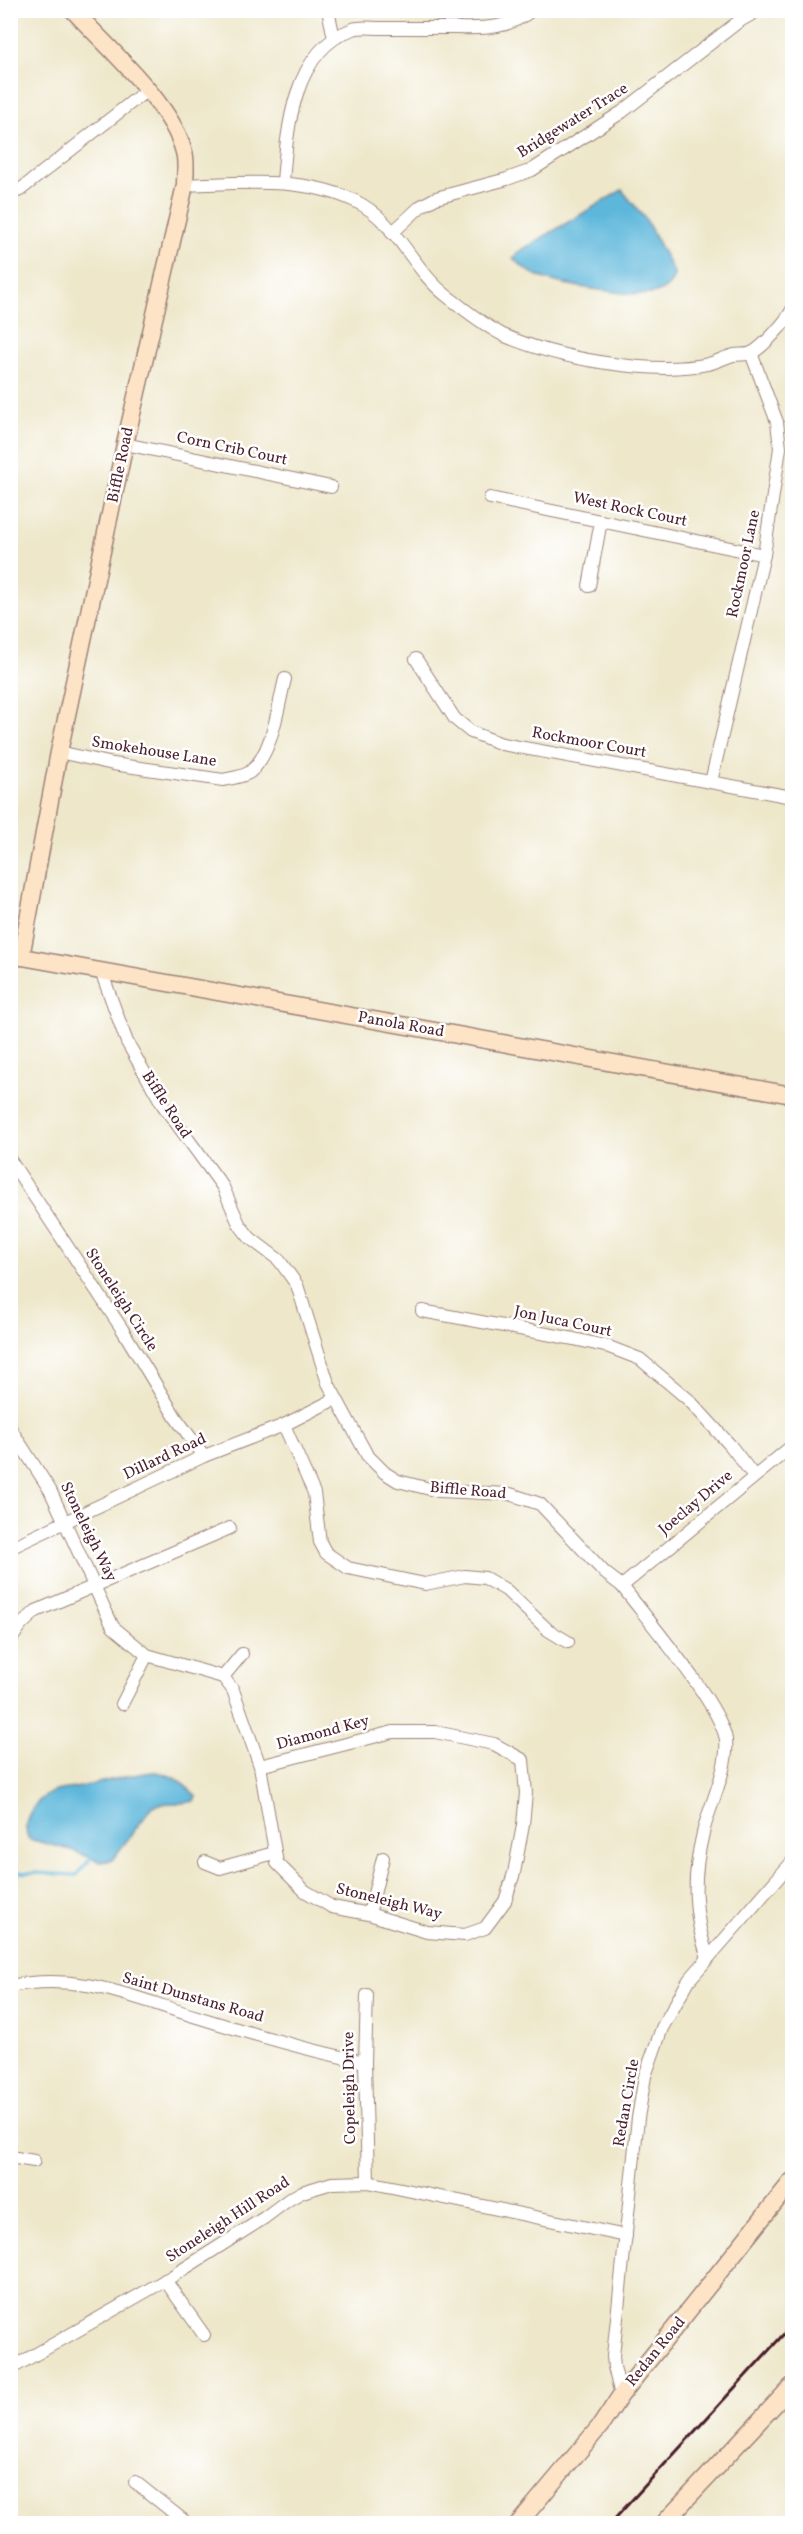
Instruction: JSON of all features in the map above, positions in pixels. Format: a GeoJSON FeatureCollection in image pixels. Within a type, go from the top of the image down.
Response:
{"type":"FeatureCollection","features":[{"type":"Feature","properties":{"kind":"main road","name":"Biffle Road"},"geometry":{"type":"LineString","coordinates":[[16,955],[125,444],[185,185],[185,154],[175,127],[147,90],[74,10]]}},
{"type":"Feature","properties":{"kind":"main road","name":"Panola Road"},"geometry":{"type":"LineString","coordinates":[[16,955],[792,1095]]}},
{"type":"Feature","properties":{"kind":"main road","name":"Redan Road"},"geometry":{"type":"LineString","coordinates":[[518,2523],[601,2425],[621,2395],[792,2181]]}},
{"type":"Feature","properties":{"kind":"main road"},"geometry":{"type":"LineString","coordinates":[[663,2523],[792,2386]]}},
{"type":"Feature","properties":{"kind":"street"},"geometry":{"type":"LineString","coordinates":[[328,10],[334,38]]}},
{"type":"Feature","properties":{"kind":"street"},"geometry":{"type":"LineString","coordinates":[[283,182],[287,134],[299,89],[312,60],[334,38],[355,28],[484,29],[507,25],[532,10]]}},
{"type":"Feature","properties":{"kind":"street","name":"Bridgewater Trace"},"geometry":{"type":"LineString","coordinates":[[392,233],[421,206],[435,198],[532,170],[622,112],[738,22],[759,10]]}},
{"type":"Feature","properties":{"kind":"street"},"geometry":{"type":"LineString","coordinates":[[10,194],[20,190],[147,90]]}},
{"type":"Feature","properties":{"kind":"street"},"geometry":{"type":"LineString","coordinates":[[185,185],[283,182],[322,188],[356,201],[380,218],[444,293],[501,334],[532,346],[598,362],[659,366],[707,364],[735,355],[751,353],[773,334],[792,310]]}},
{"type":"Feature","properties":{"kind":"street","name":"Rockmoor Lane"},"geometry":{"type":"LineString","coordinates":[[711,783],[764,555],[780,448],[777,422],[751,353]]}},
{"type":"Feature","properties":{"kind":"street","name":"Corn Crib Court"},"geometry":{"type":"LineString","coordinates":[[125,444],[331,487]]}},
{"type":"Feature","properties":{"kind":"street","name":"West Rock Court"},"geometry":{"type":"LineString","coordinates":[[490,498],[764,555]]}},
{"type":"Feature","properties":{"kind":"street"},"geometry":{"type":"LineString","coordinates":[[589,586],[601,521]]}},
{"type":"Feature","properties":{"kind":"street","name":"Rockmoor Court"},"geometry":{"type":"LineString","coordinates":[[416,659],[455,719],[471,732],[502,744],[792,797]]}},
{"type":"Feature","properties":{"kind":"street","name":"Smokehouse Lane"},"geometry":{"type":"LineString","coordinates":[[58,752],[112,764],[223,780],[238,777],[250,772],[266,753],[285,679]]}},
{"type":"Feature","properties":{"kind":"street","name":"Biffle Road"},"geometry":{"type":"LineString","coordinates":[[101,971],[127,1042],[163,1105],[223,1187],[239,1224],[250,1238],[279,1260],[297,1285],[321,1365],[335,1400],[367,1455],[385,1473],[398,1481],[438,1491],[510,1494],[540,1504],[605,1573],[622,1586],[707,1699],[721,1725],[726,1741],[722,1775],[703,1832],[697,1867],[695,1899],[698,1929],[708,1958]]}},
{"type":"Feature","properties":{"kind":"street","name":"Stoneleigh Circle"},"geometry":{"type":"LineString","coordinates":[[10,1160],[122,1329],[176,1418],[204,1456]]}},
{"type":"Feature","properties":{"kind":"street","name":"Jon Juca Court"},"geometry":{"type":"LineString","coordinates":[[422,1311],[583,1341],[609,1347],[640,1359],[689,1400],[730,1445],[754,1476]]}},
{"type":"Feature","properties":{"kind":"street","name":"Dillard Road"},"geometry":{"type":"LineString","coordinates":[[10,1548],[204,1456],[284,1425],[335,1400]]}},
{"type":"Feature","properties":{"kind":"street"},"geometry":{"type":"LineString","coordinates":[[284,1425],[314,1493],[320,1542],[326,1553],[348,1568],[425,1584],[465,1576],[484,1578],[506,1590],[548,1630],[568,1642]]}},
{"type":"Feature","properties":{"kind":"street","name":"Stoneleigh Way"},"geometry":{"type":"LineString","coordinates":[[10,1428],[50,1490],[113,1627],[147,1655],[223,1677],[233,1690],[260,1766],[277,1863],[305,1891],[332,1906],[369,1914],[427,1932],[465,1935],[485,1928],[505,1901],[523,1825],[526,1793],[523,1760],[494,1744],[435,1732],[393,1732]]}},
{"type":"Feature","properties":{"kind":"street","name":"Joeclay Drive"},"geometry":{"type":"LineString","coordinates":[[622,1586],[792,1446]]}},
{"type":"Feature","properties":{"kind":"street"},"geometry":{"type":"LineString","coordinates":[[10,1641],[21,1625],[36,1611],[230,1528]]}},
{"type":"Feature","properties":{"kind":"street"},"geometry":{"type":"LineString","coordinates":[[223,1677],[242,1654]]}},
{"type":"Feature","properties":{"kind":"street"},"geometry":{"type":"LineString","coordinates":[[122,1704],[147,1655]]}},
{"type":"Feature","properties":{"kind":"street","name":"Diamond Key"},"geometry":{"type":"LineString","coordinates":[[260,1766],[393,1732]]}},
{"type":"Feature","properties":{"kind":"street"},"geometry":{"type":"LineString","coordinates":[[205,1862],[220,1868],[274,1853]]}},
{"type":"Feature","properties":{"kind":"street"},"geometry":{"type":"LineString","coordinates":[[369,1914],[383,1858]]}},
{"type":"Feature","properties":{"kind":"street","name":"Redan Circle"},"geometry":{"type":"LineString","coordinates":[[621,2395],[613,2356],[638,2118],[645,2076],[671,2007],[689,1980],[792,1862]]}},
{"type":"Feature","properties":{"kind":"street","name":"Saint Dunstans Road"},"geometry":{"type":"LineString","coordinates":[[10,1986],[50,1980],[96,1986],[211,2021],[365,2062]]}},
{"type":"Feature","properties":{"kind":"street","name":"Copeleigh Drive"},"geometry":{"type":"LineString","coordinates":[[367,1995],[365,2062],[368,2182]]}},
{"type":"Feature","properties":{"kind":"street"},"geometry":{"type":"LineString","coordinates":[[10,2157],[34,2161]]}},
{"type":"Feature","properties":{"kind":"street","name":"Stoneleigh Hill Road"},"geometry":{"type":"LineString","coordinates":[[10,2369],[165,2280],[302,2192],[332,2183],[368,2182],[626,2236]]}},
{"type":"Feature","properties":{"kind":"street"},"geometry":{"type":"LineString","coordinates":[[165,2280],[204,2335]]}},
{"type":"Feature","properties":{"kind":"street"},"geometry":{"type":"LineString","coordinates":[[135,2482],[188,2523]]}},
{"type":"Feature","properties":{"kind":"water"},"geometry":{"type":"Polygon","coordinates":[[[622,190],[646,220],[674,273],[671,282],[663,290],[656,293],[633,294],[564,284],[536,275],[513,258],[518,252],[622,190]]]}},
{"type":"Feature","properties":{"kind":"water"},"geometry":{"type":"Polygon","coordinates":[[[154,1772],[166,1774],[182,1783],[196,1796],[194,1801],[153,1806],[112,1860],[101,1862],[71,1850],[29,1839],[26,1832],[28,1818],[35,1805],[47,1795],[61,1790],[154,1772]]]}},
{"type":"Feature","properties":{"kind":"waterway"},"geometry":{"type":"LineString","coordinates":[[10,1875],[14,1872],[77,1875],[91,1858]]}},
{"type":"Feature","properties":{"kind":"railway"},"geometry":{"type":"LineString","coordinates":[[610,2524],[792,2325]]}}]}
